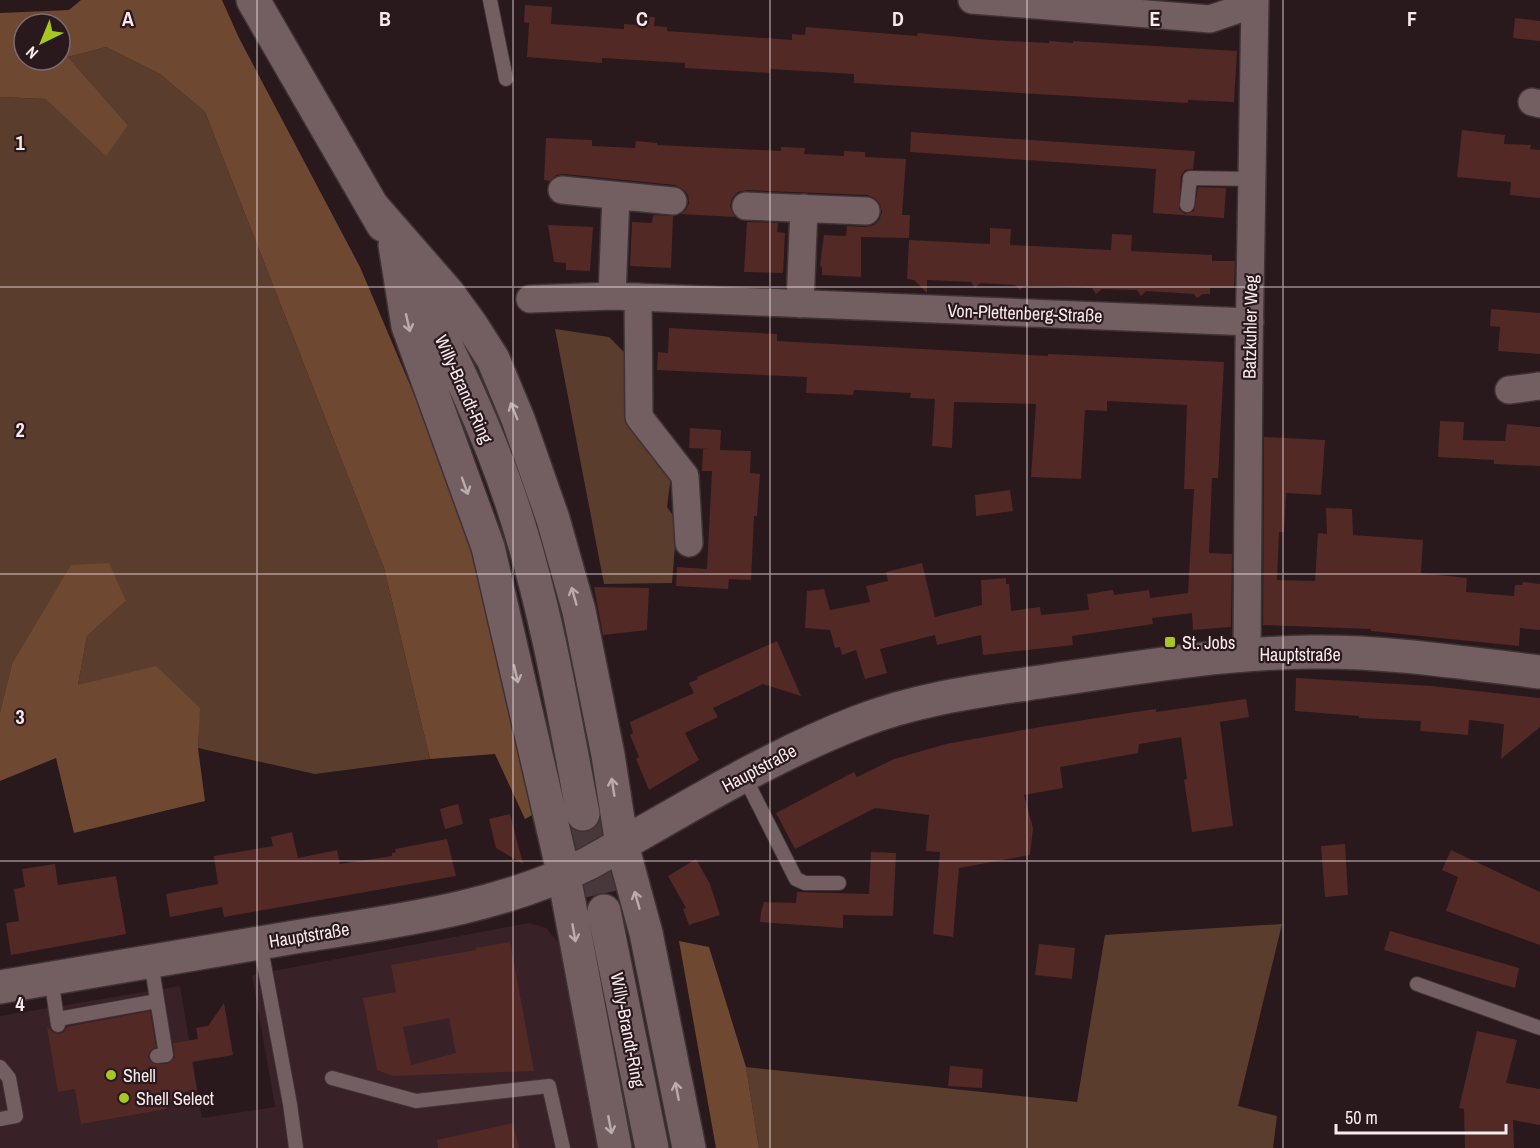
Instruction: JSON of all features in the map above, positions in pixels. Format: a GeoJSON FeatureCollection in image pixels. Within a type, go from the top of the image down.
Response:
{"type":"FeatureCollection","features":[{"type":"Feature","properties":{"kind":"main road","name":"Willy-Brandt-Ring"},"geometry":{"type":"LineString","coordinates":[[254,0],[395,245],[459,371],[480,419],[515,513],[530,562],[550,644],[583,814]]}},
{"type":"Feature","properties":{"kind":"main road"},"geometry":{"type":"LineString","coordinates":[[373,207],[448,293],[493,359],[518,419],[553,519],[579,611],[608,755],[622,845],[646,933],[689,1148]]}},
{"type":"Feature","properties":{"kind":"main road"},"geometry":{"type":"LineString","coordinates":[[395,245],[408,326],[488,547],[564,876],[615,1148]]}},
{"type":"Feature","properties":{"kind":"main road","name":"Hauptstraße"},"geometry":{"type":"LineString","coordinates":[[0,987],[480,904],[564,876],[793,749],[861,720],[941,696],[1172,662],[1247,654],[1314,652],[1357,654],[1540,672]]}},
{"type":"Feature","properties":{"kind":"main road","name":"Willy-Brandt-Ring"},"geometry":{"type":"LineString","coordinates":[[604,911],[652,1148]]}},
{"type":"Feature","properties":{"kind":"street"},"geometry":{"type":"LineString","coordinates":[[972,0],[1210,19],[1254,2]]}},
{"type":"Feature","properties":{"kind":"street","name":"Batzkuhler Weg"},"geometry":{"type":"LineString","coordinates":[[1247,654],[1254,2]]}},
{"type":"Feature","properties":{"kind":"street"},"geometry":{"type":"LineString","coordinates":[[562,190],[673,201]]}},
{"type":"Feature","properties":{"kind":"street"},"geometry":{"type":"LineString","coordinates":[[616,196],[639,417],[685,476],[689,543]]}},
{"type":"Feature","properties":{"kind":"street"},"geometry":{"type":"LineString","coordinates":[[746,206],[866,210]]}},
{"type":"Feature","properties":{"kind":"street"},"geometry":{"type":"LineString","coordinates":[[800,304],[804,208]]}},
{"type":"Feature","properties":{"kind":"street","name":"Von-Plettenberg-Straße"},"geometry":{"type":"LineString","coordinates":[[530,299],[625,296],[1250,322]]}},
{"type":"Feature","properties":{"kind":"street"},"geometry":{"type":"LineString","coordinates":[[1509,390],[1540,386]]}},
{"type":"Feature","properties":{"kind":"lane"},"geometry":{"type":"LineString","coordinates":[[490,0],[506,79]]}},
{"type":"Feature","properties":{"kind":"lane"},"geometry":{"type":"LineString","coordinates":[[1187,205],[1190,178],[1252,179]]}},
{"type":"Feature","properties":{"kind":"lane"},"geometry":{"type":"LineString","coordinates":[[744,776],[796,879],[805,883],[839,883]]}},
{"type":"Feature","properties":{"kind":"lane"},"geometry":{"type":"LineString","coordinates":[[260,943],[296,1148]]}},
{"type":"Feature","properties":{"kind":"lane"},"geometry":{"type":"LineString","coordinates":[[151,962],[166,1055],[157,1056]]}},
{"type":"Feature","properties":{"kind":"lane"},"geometry":{"type":"LineString","coordinates":[[51,978],[58,1022],[158,1001]]}},
{"type":"Feature","properties":{"kind":"lane"},"geometry":{"type":"LineString","coordinates":[[1417,984],[1540,1029]]}},
{"type":"Feature","properties":{"kind":"lane"},"geometry":{"type":"LineString","coordinates":[[0,1067],[9,1078],[16,1116],[0,1119]]}},
{"type":"Feature","properties":{"kind":"lane"},"geometry":{"type":"LineString","coordinates":[[332,1078],[416,1101],[549,1086],[564,1148]]}},
{"type":"Feature","properties":{"kind":"shaded area"},"geometry":{"type":"Polygon","coordinates":[[[81,0],[222,0],[239,38],[360,267],[469,524],[534,814],[525,819],[495,754],[430,759],[384,568],[205,112],[160,74],[106,47],[72,56],[72,12],[23,12],[69,10],[81,0]]]}},
{"type":"Feature","properties":{"kind":"shaded area"},"geometry":{"type":"Polygon","coordinates":[[[12,12],[12,72],[72,72],[72,62],[128,125],[106,156],[46,99],[0,97],[0,13],[12,12]]]}},
{"type":"Feature","properties":{"kind":"shaded area"},"geometry":{"type":"Polygon","coordinates":[[[106,47],[160,74],[205,112],[384,568],[430,759],[315,774],[198,748],[199,708],[78,685],[87,636],[126,601],[12,664],[0,712],[0,97],[46,99],[128,125],[72,62],[72,56],[106,47]]]}},
{"type":"Feature","properties":{"kind":"shaded area"},"geometry":{"type":"Polygon","coordinates":[[[555,329],[609,337],[630,358],[626,424],[671,476],[667,507],[677,521],[672,583],[604,584],[555,329]]]}},
{"type":"Feature","properties":{"kind":"shaded area"},"geometry":{"type":"Polygon","coordinates":[[[109,563],[126,601],[87,636],[78,685],[156,666],[200,708],[198,748],[205,801],[74,833],[56,758],[0,781],[0,712],[12,664],[71,565],[109,563]]]}},
{"type":"Feature","properties":{"kind":"shaded area"},"geometry":{"type":"Polygon","coordinates":[[[529,923],[546,928],[562,947],[603,1148],[0,1148],[0,1016],[180,986],[202,1118],[275,1107],[252,975],[529,923]]]}},
{"type":"Feature","properties":{"kind":"shaded area"},"geometry":{"type":"Polygon","coordinates":[[[1282,924],[1238,1106],[1277,1116],[1273,1148],[759,1148],[746,1067],[1077,1102],[1105,935],[1282,924]]]}},
{"type":"Feature","properties":{"kind":"shaded area"},"geometry":{"type":"Polygon","coordinates":[[[679,941],[709,947],[746,1067],[759,1148],[716,1148],[679,941]]]}},
{"type":"Feature","properties":{"kind":"building"},"geometry":{"type":"Polygon","coordinates":[[[525,5],[552,7],[551,24],[624,29],[624,24],[637,25],[638,16],[655,17],[654,26],[667,27],[667,31],[792,40],[792,34],[805,35],[806,27],[917,36],[918,33],[990,40],[1049,43],[1049,41],[1073,43],[1073,41],[1237,51],[1234,102],[1188,100],[1188,103],[854,83],[854,74],[770,69],[770,73],[685,68],[685,63],[602,58],[602,63],[527,57],[529,23],[524,22],[525,5]]]}},
{"type":"Feature","properties":{"kind":"building"},"geometry":{"type":"Polygon","coordinates":[[[1515,18],[1540,21],[1540,41],[1513,38],[1515,18]]]}},
{"type":"Feature","properties":{"kind":"building"},"geometry":{"type":"Polygon","coordinates":[[[1462,130],[1505,135],[1504,144],[1531,145],[1530,149],[1540,150],[1540,198],[1510,195],[1511,182],[1457,177],[1462,130]]]}},
{"type":"Feature","properties":{"kind":"building"},"geometry":{"type":"Polygon","coordinates":[[[911,132],[1195,151],[1193,169],[1185,170],[1181,176],[1179,209],[1185,214],[1194,211],[1198,187],[1226,188],[1224,218],[1153,213],[1156,169],[910,152],[911,132]]]}},
{"type":"Feature","properties":{"kind":"building"},"geometry":{"type":"Polygon","coordinates":[[[546,138],[592,140],[592,146],[635,148],[636,141],[657,143],[657,145],[781,151],[781,147],[805,148],[804,154],[844,156],[844,151],[865,152],[865,157],[906,159],[902,215],[910,215],[909,238],[861,237],[861,277],[822,275],[820,265],[824,235],[846,236],[847,226],[874,225],[882,212],[875,198],[867,195],[747,190],[738,192],[732,198],[730,206],[735,217],[681,214],[689,203],[688,195],[675,185],[564,174],[556,175],[550,181],[544,180],[546,138]]]}},
{"type":"Feature","properties":{"kind":"building"},"geometry":{"type":"Polygon","coordinates":[[[653,215],[673,216],[671,268],[630,266],[632,222],[652,223],[653,215]]]}},
{"type":"Feature","properties":{"kind":"building"},"geometry":{"type":"Polygon","coordinates":[[[747,222],[778,223],[777,232],[785,233],[783,273],[744,272],[747,222]]]}},
{"type":"Feature","properties":{"kind":"building"},"geometry":{"type":"Polygon","coordinates":[[[548,225],[593,227],[590,271],[566,270],[566,263],[554,262],[548,225]]]}},
{"type":"Feature","properties":{"kind":"building"},"geometry":{"type":"Polygon","coordinates":[[[990,228],[1011,229],[1010,245],[1111,250],[1112,234],[1132,235],[1131,251],[1212,255],[1212,261],[1235,261],[1234,288],[1210,288],[1210,294],[1203,294],[1197,298],[1194,294],[1146,291],[1141,296],[1137,290],[1102,289],[1096,294],[1092,288],[1024,286],[1020,290],[1015,285],[980,283],[975,288],[971,282],[927,280],[927,293],[914,280],[907,279],[909,240],[990,244],[990,228]]]}},
{"type":"Feature","properties":{"kind":"building"},"geometry":{"type":"Polygon","coordinates":[[[1491,309],[1540,313],[1540,354],[1498,351],[1500,327],[1490,326],[1491,309]]]}},
{"type":"Feature","properties":{"kind":"building"},"geometry":{"type":"Polygon","coordinates":[[[669,328],[777,334],[777,341],[1048,356],[1048,354],[1224,362],[1218,478],[1212,478],[1209,553],[1232,554],[1231,627],[1193,630],[1192,613],[1152,618],[1153,624],[1072,636],[1073,645],[983,655],[981,635],[937,645],[935,635],[880,649],[887,673],[865,679],[856,650],[842,655],[840,647],[835,648],[830,630],[805,628],[807,591],[824,589],[830,610],[870,602],[866,586],[888,581],[886,572],[922,563],[935,617],[982,605],[981,580],[1006,578],[1006,584],[1009,584],[1011,611],[1040,607],[1041,615],[1089,610],[1087,594],[1113,590],[1114,595],[1149,590],[1150,598],[1188,593],[1194,489],[1184,489],[1187,405],[1107,401],[1107,411],[1085,410],[1081,479],[1031,477],[1036,404],[954,402],[952,448],[932,446],[935,399],[910,398],[911,393],[854,390],[853,395],[806,393],[807,377],[657,370],[658,352],[668,353],[669,328]]]}},
{"type":"Feature","properties":{"kind":"building"},"geometry":{"type":"Polygon","coordinates":[[[1440,421],[1464,422],[1463,440],[1505,441],[1507,424],[1540,427],[1540,466],[1494,464],[1494,460],[1438,457],[1440,421]]]}},
{"type":"Feature","properties":{"kind":"building"},"geometry":{"type":"Polygon","coordinates":[[[690,428],[721,430],[720,450],[751,451],[750,473],[760,474],[757,516],[754,516],[751,580],[729,579],[728,589],[676,586],[677,567],[707,569],[712,471],[702,471],[703,449],[710,449],[689,448],[690,428]]]}},
{"type":"Feature","properties":{"kind":"building"},"geometry":{"type":"Polygon","coordinates":[[[1264,437],[1325,440],[1321,495],[1286,493],[1284,532],[1279,532],[1277,580],[1315,581],[1318,533],[1327,534],[1326,508],[1352,509],[1353,535],[1423,540],[1421,573],[1467,578],[1466,592],[1514,596],[1515,585],[1522,585],[1523,582],[1540,584],[1540,630],[1520,628],[1519,646],[1371,631],[1371,629],[1263,625],[1264,437]]]}},
{"type":"Feature","properties":{"kind":"building"},"geometry":{"type":"Polygon","coordinates":[[[1010,490],[1013,511],[976,516],[975,495],[1010,490]]]}},
{"type":"Feature","properties":{"kind":"building"},"geometry":{"type":"Polygon","coordinates":[[[594,587],[649,588],[647,630],[603,635],[594,587]]]}},
{"type":"Feature","properties":{"kind":"building"},"geometry":{"type":"Polygon","coordinates":[[[777,641],[801,696],[763,684],[713,708],[718,717],[685,733],[699,760],[649,790],[636,759],[639,757],[630,735],[633,733],[630,722],[694,693],[689,683],[698,679],[697,677],[777,641]]]}},
{"type":"Feature","properties":{"kind":"building"},"geometry":{"type":"Polygon","coordinates":[[[1296,678],[1432,686],[1540,698],[1540,727],[1501,759],[1504,724],[1469,720],[1468,735],[1420,731],[1421,721],[1359,718],[1359,716],[1295,711],[1296,678]]]}},
{"type":"Feature","properties":{"kind":"building"},"geometry":{"type":"Polygon","coordinates":[[[1246,699],[1249,717],[1220,722],[1233,826],[1192,832],[1184,780],[1187,779],[1181,737],[1139,744],[1138,753],[1060,767],[1063,788],[1024,795],[1033,828],[1030,855],[959,868],[953,937],[933,934],[940,852],[926,851],[929,815],[875,808],[795,849],[776,813],[854,772],[857,777],[894,759],[946,744],[1135,712],[1156,709],[1156,712],[1246,699]]]}},
{"type":"Feature","properties":{"kind":"building"},"geometry":{"type":"Polygon","coordinates":[[[458,804],[463,824],[445,829],[440,809],[458,804]]]}},
{"type":"Feature","properties":{"kind":"building"},"geometry":{"type":"Polygon","coordinates":[[[510,814],[523,864],[496,848],[489,819],[510,814]]]}},
{"type":"Feature","properties":{"kind":"building"},"geometry":{"type":"Polygon","coordinates":[[[292,832],[298,858],[337,850],[340,864],[392,856],[392,853],[396,852],[395,849],[447,839],[456,876],[224,917],[222,907],[170,917],[166,894],[218,884],[214,856],[273,846],[271,837],[292,832]]]}},
{"type":"Feature","properties":{"kind":"building"},"geometry":{"type":"Polygon","coordinates":[[[1345,844],[1348,895],[1325,897],[1321,846],[1345,844]]]}},
{"type":"Feature","properties":{"kind":"building"},"geometry":{"type":"Polygon","coordinates":[[[1451,850],[1540,892],[1540,945],[1446,911],[1458,877],[1442,870],[1451,850]]]}},
{"type":"Feature","properties":{"kind":"building"},"geometry":{"type":"Polygon","coordinates":[[[871,852],[896,853],[893,916],[843,915],[843,928],[760,922],[764,902],[796,903],[797,892],[869,894],[871,852]]]}},
{"type":"Feature","properties":{"kind":"building"},"geometry":{"type":"Polygon","coordinates":[[[696,859],[710,884],[720,915],[689,925],[683,909],[686,908],[668,876],[696,859]]]}},
{"type":"Feature","properties":{"kind":"building"},"geometry":{"type":"Polygon","coordinates":[[[55,864],[58,885],[116,876],[126,934],[11,955],[6,923],[19,921],[14,889],[25,887],[22,869],[55,864]]]}},
{"type":"Feature","properties":{"kind":"building"},"geometry":{"type":"Polygon","coordinates":[[[1390,931],[1519,968],[1515,988],[1384,950],[1390,931]]]}},
{"type":"Feature","properties":{"kind":"building"},"geometry":{"type":"Polygon","coordinates":[[[510,942],[534,1071],[393,1076],[377,1070],[363,998],[396,992],[391,965],[476,950],[476,948],[510,942]],[[449,1018],[403,1027],[411,1065],[456,1053],[449,1018]]]}},
{"type":"Feature","properties":{"kind":"building"},"geometry":{"type":"Polygon","coordinates":[[[1039,944],[1075,948],[1072,979],[1035,975],[1039,944]]]}},
{"type":"Feature","properties":{"kind":"building"},"geometry":{"type":"Polygon","coordinates":[[[224,1003],[233,1055],[192,1062],[197,1090],[178,1093],[166,1109],[81,1124],[75,1089],[58,1092],[47,1027],[54,1033],[60,1034],[67,1027],[150,1011],[156,1047],[149,1052],[148,1058],[154,1064],[167,1064],[175,1058],[173,1043],[198,1039],[196,1028],[208,1026],[224,1003]]]}},
{"type":"Feature","properties":{"kind":"building"},"geometry":{"type":"Polygon","coordinates":[[[1477,1031],[1517,1040],[1506,1083],[1540,1089],[1540,1125],[1513,1120],[1514,1148],[1465,1148],[1464,1109],[1459,1108],[1477,1031]]]}},
{"type":"Feature","properties":{"kind":"building"},"geometry":{"type":"Polygon","coordinates":[[[950,1066],[983,1069],[982,1088],[948,1086],[950,1066]]]}},
{"type":"Feature","properties":{"kind":"building"},"geometry":{"type":"Polygon","coordinates":[[[513,1123],[519,1148],[438,1148],[437,1140],[513,1123]]]}},
{"type":"Feature","properties":{"kind":"tunnel"},"geometry":{"type":"LineString","coordinates":[[583,814],[604,911]]}},
{"type":"Feature","properties":{"kind":"place","name":"St. Jobs"},"geometry":{"type":"Point","coordinates":[1170,642]}},
{"type":"Feature","properties":{"kind":"place","name":"Shell"},"geometry":{"type":"Point","coordinates":[111,1075]}},
{"type":"Feature","properties":{"kind":"place","name":"Shell Select"},"geometry":{"type":"Point","coordinates":[124,1098]}}]}
